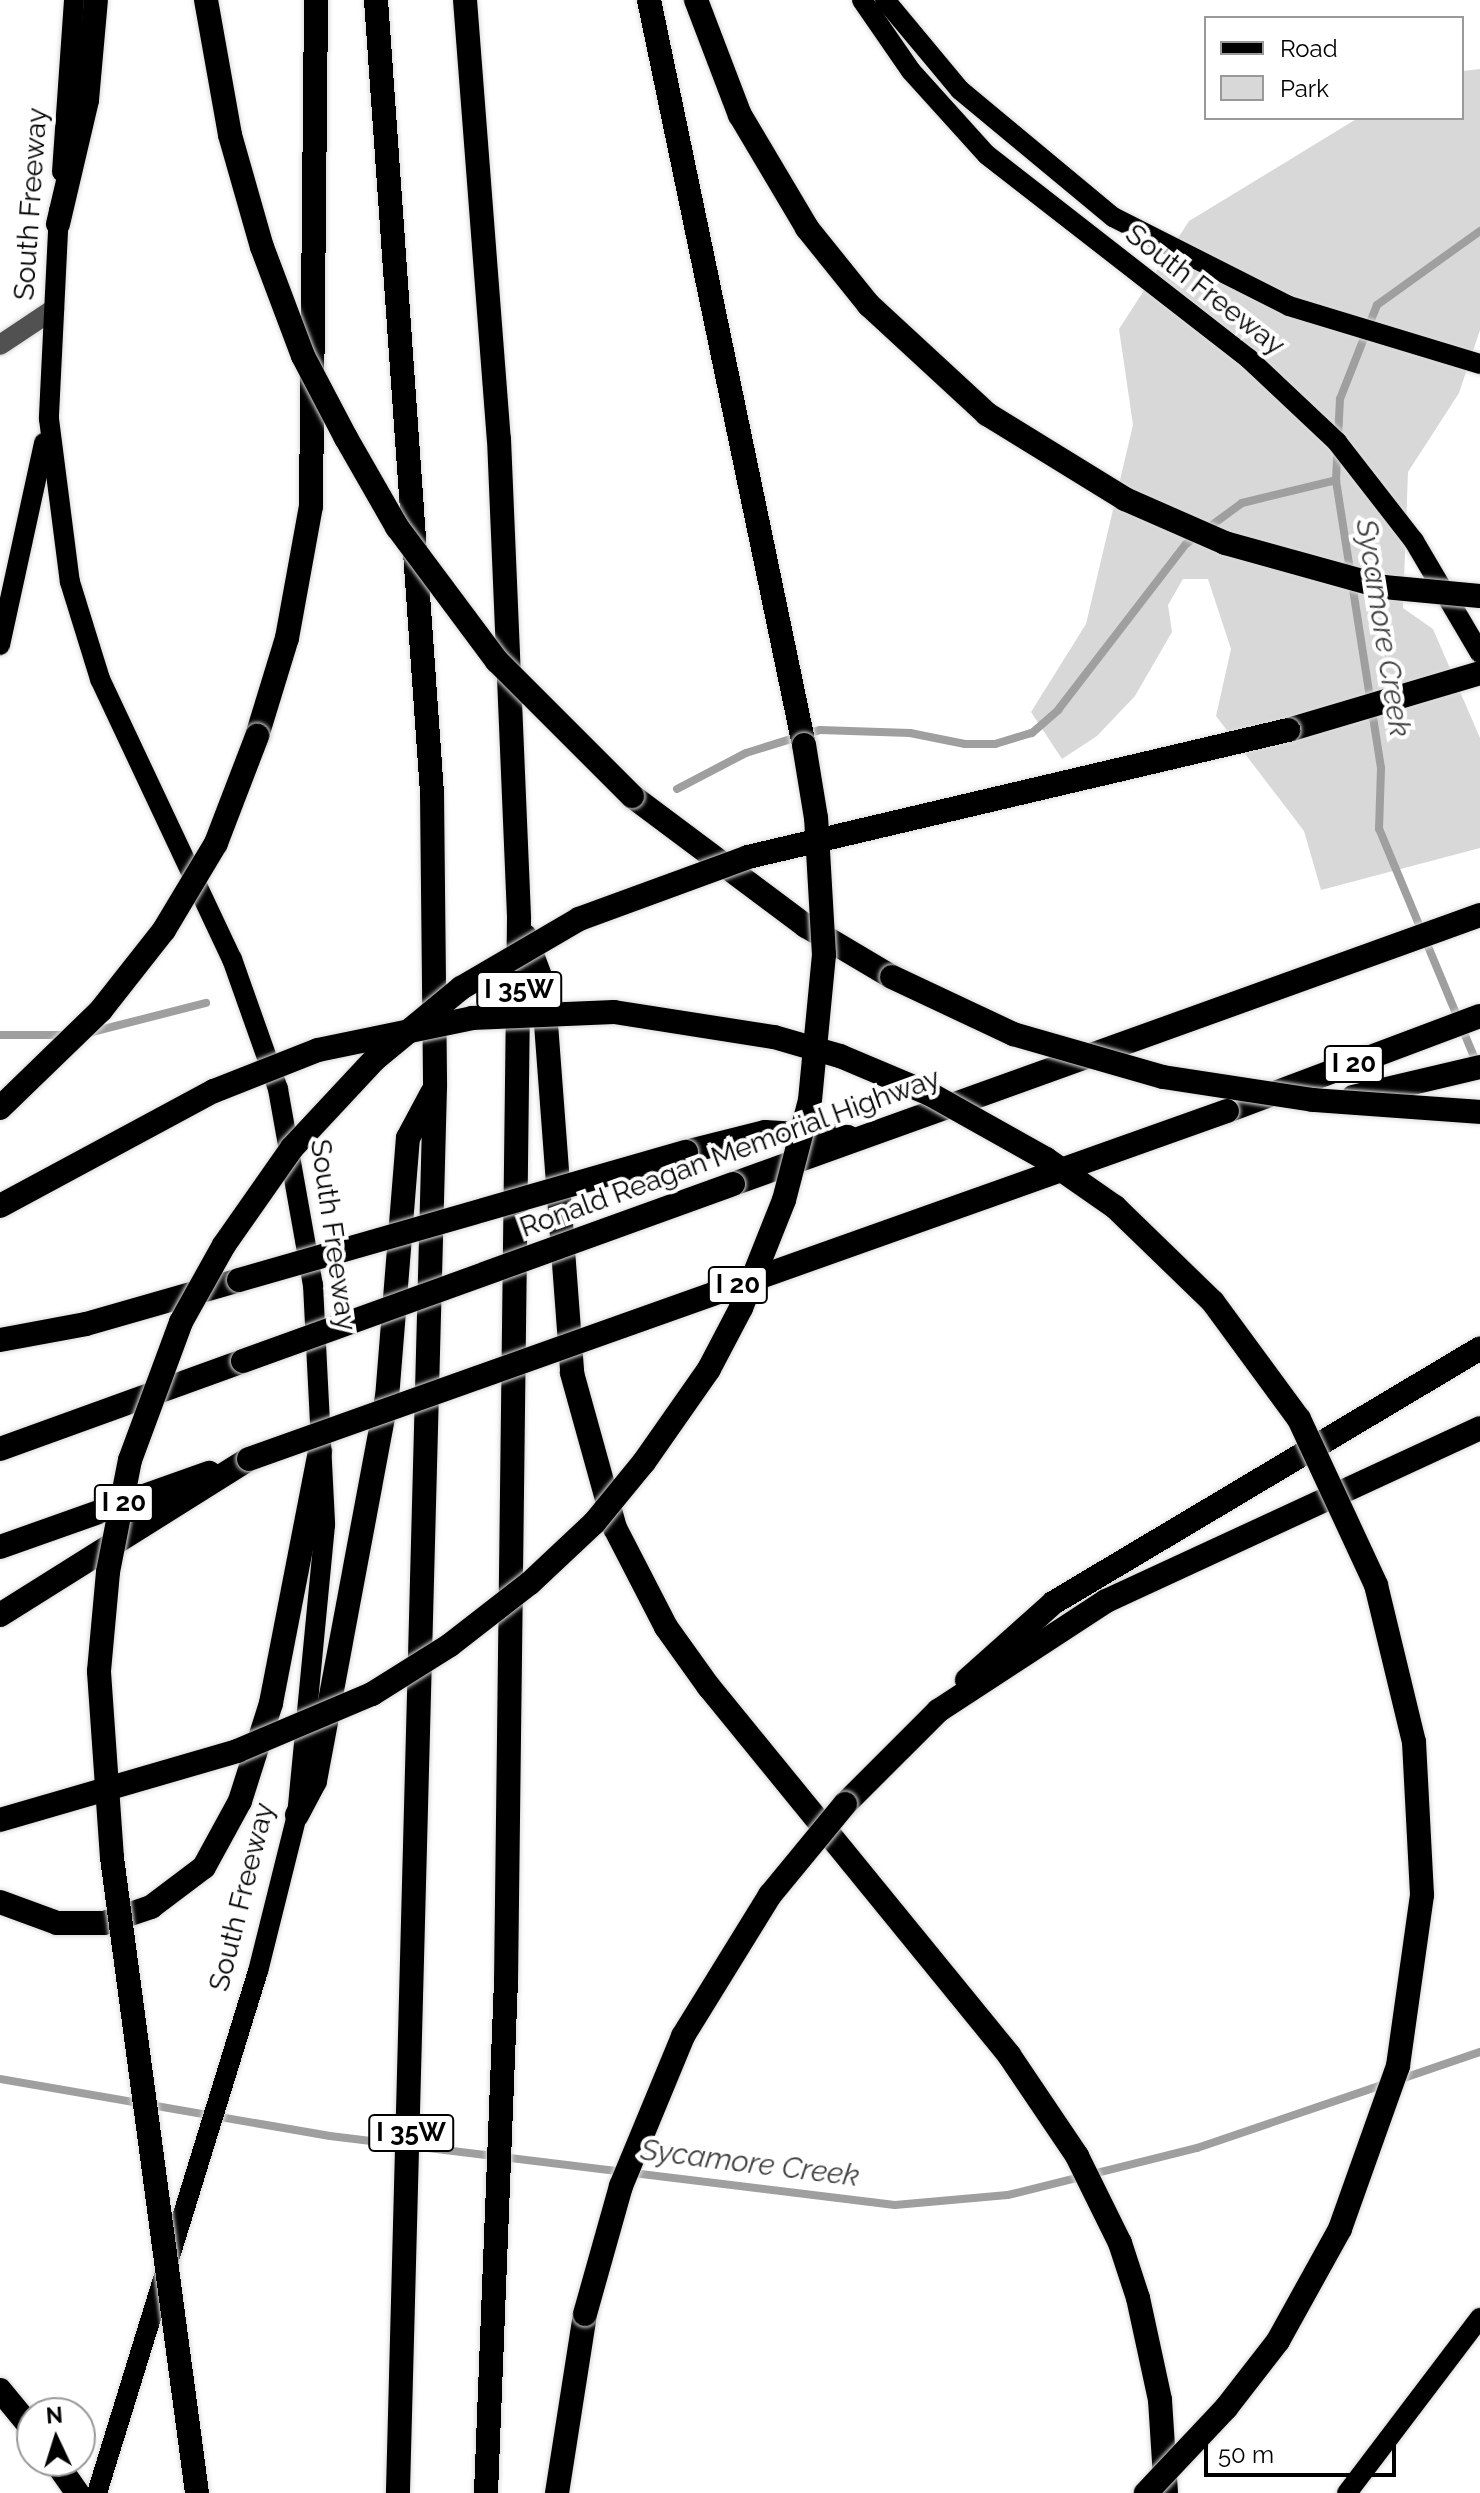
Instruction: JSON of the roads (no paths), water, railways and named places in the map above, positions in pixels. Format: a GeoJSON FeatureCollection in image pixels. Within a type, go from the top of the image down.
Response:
{"type":"FeatureCollection","features":[{"type":"Feature","properties":{"kind":"highway"},"geometry":{"type":"LineString","coordinates":[[58,224],[87,100],[96,0]]}},
{"type":"Feature","properties":{"kind":"highway"},"geometry":{"type":"LineString","coordinates":[[206,0],[230,135],[262,247],[303,356],[346,438],[459,613],[600,768],[806,926],[892,977],[1013,1034],[1117,1067],[1216,1087],[1480,1112]]}},
{"type":"Feature","properties":{"kind":"highway"},"geometry":{"type":"LineString","coordinates":[[0,1108],[101,1010],[164,930],[216,843],[257,736],[287,638],[311,506],[316,0]]}},
{"type":"Feature","properties":{"kind":"highway","name":"I 35W"},"geometry":{"type":"LineString","coordinates":[[376,0],[432,793],[435,1087],[417,1974],[398,2493]]}},
{"type":"Feature","properties":{"kind":"highway","name":"I 35W"},"geometry":{"type":"LineString","coordinates":[[465,0],[499,439],[519,919],[506,1981],[486,2493]]}},
{"type":"Feature","properties":{"kind":"highway"},"geometry":{"type":"LineString","coordinates":[[0,1820],[300,1728],[372,1694],[479,1625],[594,1523],[644,1462],[709,1369],[771,1236],[816,1068],[824,955],[816,818],[649,0]]}},
{"type":"Feature","properties":{"kind":"highway"},"geometry":{"type":"LineString","coordinates":[[696,0],[740,115],[807,228],[878,315],[987,414],[1136,505],[1225,543],[1384,587],[1480,596]]}},
{"type":"Feature","properties":{"kind":"highway"},"geometry":{"type":"LineString","coordinates":[[197,2493],[112,1858],[99,1671],[117,1512],[144,1414],[181,1322],[249,1206],[316,1118],[397,1039],[461,988],[579,919],[748,857],[1197,755],[1480,673]]}},
{"type":"Feature","properties":{"kind":"highway","name":"Ronald Reagan Memorial Highway"},"geometry":{"type":"LineString","coordinates":[[0,1449],[1480,915]]}},
{"type":"Feature","properties":{"kind":"highway"},"geometry":{"type":"LineString","coordinates":[[519,919],[543,984],[572,1373],[615,1528],[666,1627],[709,1687],[960,1993],[1077,2156],[1120,2243],[1146,2329],[1160,2400],[1166,2493]]}},
{"type":"Feature","properties":{"kind":"highway"},"geometry":{"type":"LineString","coordinates":[[0,1206],[214,1091],[318,1050],[472,1018],[626,1013],[690,1020],[805,1046],[930,1094],[1024,1145],[1115,1207],[1213,1302],[1299,1419],[1376,1585],[1414,1742],[1422,1895],[1398,2066],[1340,2229],[1278,2341],[1226,2408],[1146,2493]]}},
{"type":"Feature","properties":{"kind":"highway","name":"I 20"},"geometry":{"type":"LineString","coordinates":[[0,1547],[1227,1111],[1480,1016]]}},
{"type":"Feature","properties":{"kind":"highway"},"geometry":{"type":"LineString","coordinates":[[1227,1111],[1389,1093],[1480,1067]]}},
{"type":"Feature","properties":{"kind":"highway"},"geometry":{"type":"LineString","coordinates":[[297,1815],[315,1781],[387,1398],[408,1138],[435,1087]]}},
{"type":"Feature","properties":{"kind":"highway"},"geometry":{"type":"LineString","coordinates":[[0,1340],[86,1324],[765,1132],[859,1138]]}},
{"type":"Feature","properties":{"kind":"highway"},"geometry":{"type":"LineString","coordinates":[[557,2493],[585,2314],[636,2145],[701,2001],[816,1835],[991,1653],[1053,1603],[1480,1348]]}},
{"type":"Feature","properties":{"kind":"highway"},"geometry":{"type":"LineString","coordinates":[[938,1711],[1153,1575],[1480,1428]]}},
{"type":"Feature","properties":{"kind":"highway"},"geometry":{"type":"LineString","coordinates":[[0,1902],[57,1923],[104,1923],[151,1907],[204,1867],[240,1801],[271,1703],[320,1452]]}},
{"type":"Feature","properties":{"kind":"highway"},"geometry":{"type":"LineString","coordinates":[[0,1615],[249,1459]]}},
{"type":"Feature","properties":{"kind":"highway"},"geometry":{"type":"LineString","coordinates":[[0,2390],[16,2410]]}},
{"type":"Feature","properties":{"kind":"main road","name":"South Freeway"},"geometry":{"type":"LineString","coordinates":[[74,0],[58,224],[49,419],[63,545],[82,629],[120,725],[252,1006],[288,1127],[313,1285],[323,1555],[297,1815],[258,1971],[97,2493]]}},
{"type":"Feature","properties":{"kind":"main road","name":"South Freeway"},"geometry":{"type":"LineString","coordinates":[[862,0],[965,132],[1093,241],[1249,359],[1319,423],[1414,541],[1480,653]]}},
{"type":"Feature","properties":{"kind":"main road"},"geometry":{"type":"LineString","coordinates":[[885,0],[960,90],[1113,217],[1289,306],[1480,364]]}},
{"type":"Feature","properties":{"kind":"main road"},"geometry":{"type":"LineString","coordinates":[[0,645],[49,419]]}},
{"type":"Feature","properties":{"kind":"main road"},"geometry":{"type":"LineString","coordinates":[[1347,2493],[1480,2318]]}},
{"type":"Feature","properties":{"kind":"lane"},"geometry":{"type":"LineString","coordinates":[[0,345],[54,309]]}},
{"type":"Feature","properties":{"kind":"waterway","name":"Sycamore Creek"},"geometry":{"type":"LineString","coordinates":[[1477,1064],[1379,829],[1381,768],[1336,480],[1340,399],[1377,305],[1480,231]]}},
{"type":"Feature","properties":{"kind":"waterway"},"geometry":{"type":"LineString","coordinates":[[677,789],[746,753],[820,730],[910,733],[965,744],[995,744],[1032,733],[1058,710],[1186,544],[1242,503],[1336,480]]}},
{"type":"Feature","properties":{"kind":"waterway"},"geometry":{"type":"LineString","coordinates":[[84,1034],[206,1003]]}},
{"type":"Feature","properties":{"kind":"waterway"},"geometry":{"type":"LineString","coordinates":[[0,1035],[67,1035]]}},
{"type":"Feature","properties":{"kind":"waterway","name":"Sycamore Creek"},"geometry":{"type":"LineString","coordinates":[[1398,2080],[1480,2052]]}},
{"type":"Feature","properties":{"kind":"waterway","name":"Sycamore Creek"},"geometry":{"type":"LineString","coordinates":[[0,2079],[330,2136],[895,2205],[1008,2195],[1197,2148],[1385,2084]]}}]}
